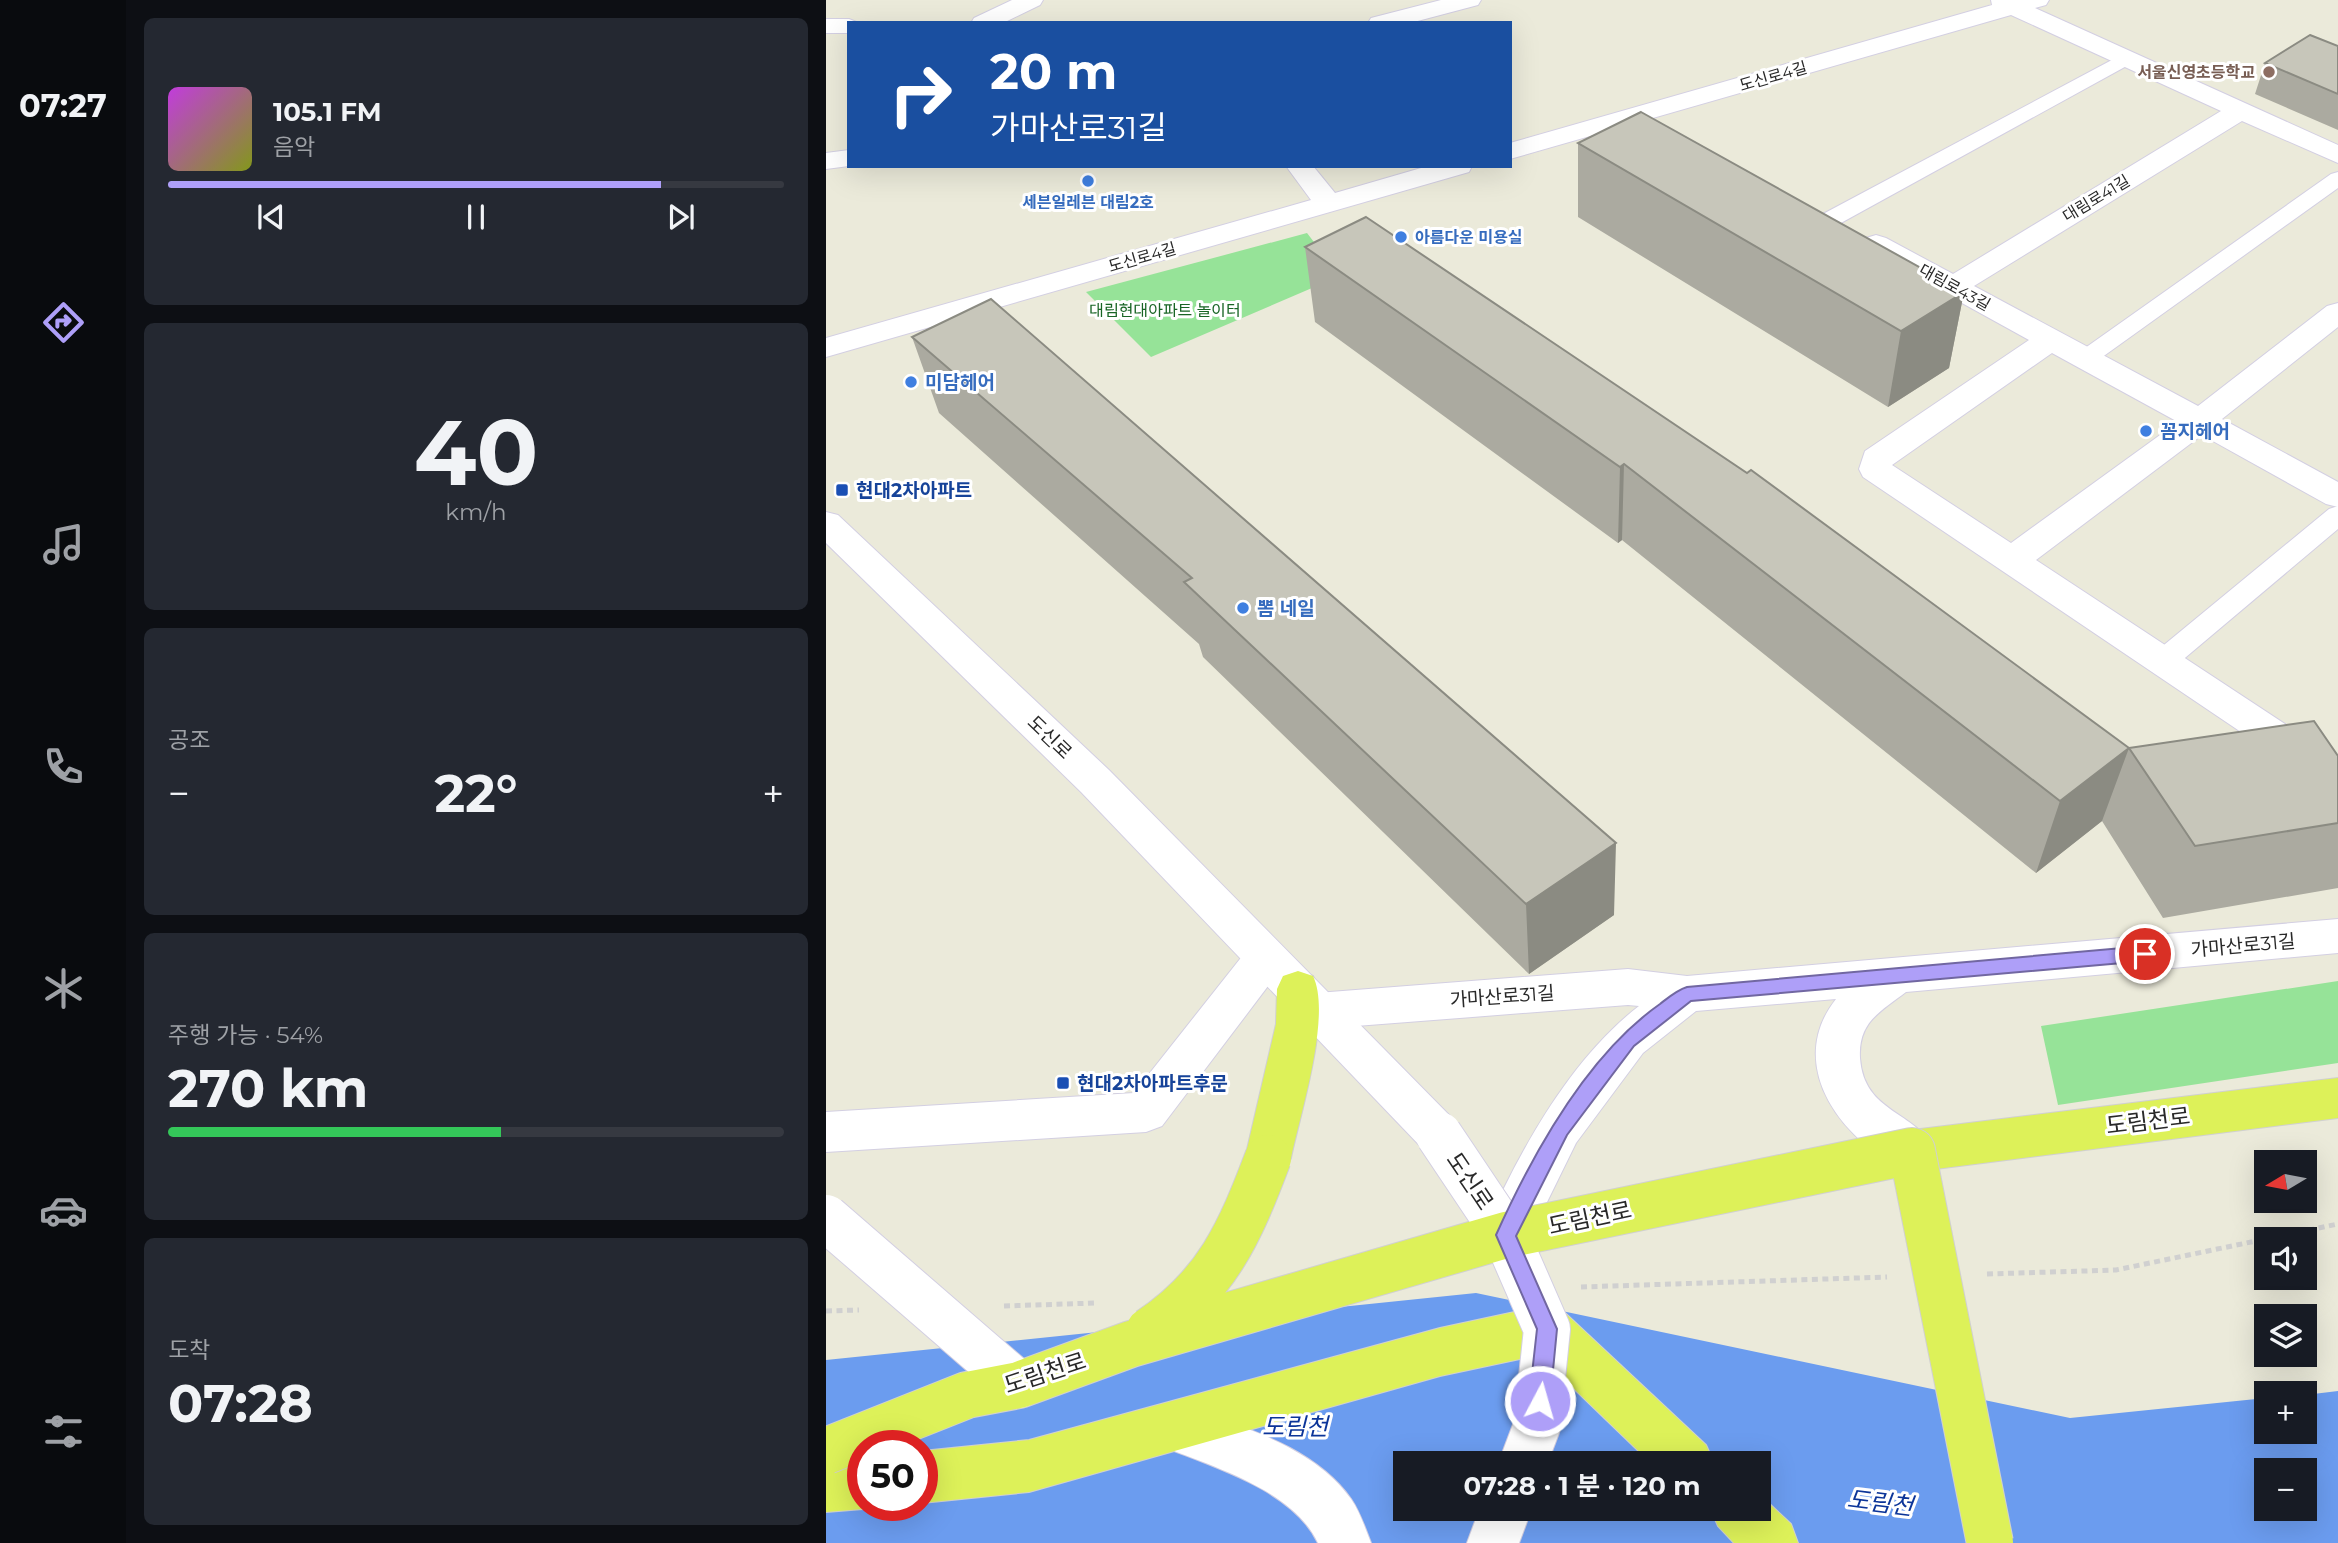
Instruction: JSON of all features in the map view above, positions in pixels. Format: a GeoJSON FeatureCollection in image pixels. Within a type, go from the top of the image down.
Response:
{"type":"FeatureCollection","features":[{"type":"Feature","properties":{"kind":"main road"},"geometry":{"type":"LineString","coordinates":[[1131,1344],[1181,1310],[1221,1260],[1249,1207],[1268,1158],[1298,1024],[1308,1000]]}},
{"type":"Feature","properties":{"kind":"main road","name":"도림천로"},"geometry":{"type":"LineString","coordinates":[[826,1451],[967,1395],[1019,1385],[1131,1344],[1506,1235],[1912,1150],[2338,1098]]}},
{"type":"Feature","properties":{"kind":"main road"},"geometry":{"type":"LineString","coordinates":[[1912,1150],[1990,1543]]}},
{"type":"Feature","properties":{"kind":"main road"},"geometry":{"type":"LineString","coordinates":[[938,1475],[1029,1466],[1440,1352],[1547,1329],[1675,1451]]}},
{"type":"Feature","properties":{"kind":"main road"},"geometry":{"type":"LineString","coordinates":[[826,1486],[847,1484]]}},
{"type":"Feature","properties":{"kind":"main road"},"geometry":{"type":"LineString","coordinates":[[1749,1521],[1772,1543]]}},
{"type":"Feature","properties":{"kind":"street"},"geometry":{"type":"LineString","coordinates":[[987,21],[1031,0]]}},
{"type":"Feature","properties":{"kind":"street","name":"도신로4길"},"geometry":{"type":"LineString","coordinates":[[1512,150],[2005,4],[2037,0]]}},
{"type":"Feature","properties":{"kind":"street"},"geometry":{"type":"LineString","coordinates":[[1387,21],[1460,1]]}},
{"type":"Feature","properties":{"kind":"street"},"geometry":{"type":"LineString","coordinates":[[2005,4],[2338,155]]}},
{"type":"Feature","properties":{"kind":"street"},"geometry":{"type":"LineString","coordinates":[[826,26],[847,26]]}},
{"type":"Feature","properties":{"kind":"street","name":"대림로41길"},"geometry":{"type":"LineString","coordinates":[[1953,286],[2240,111]]}},
{"type":"Feature","properties":{"kind":"street"},"geometry":{"type":"LineString","coordinates":[[1638,114],[1674,134]]}},
{"type":"Feature","properties":{"kind":"street"},"geometry":{"type":"LineString","coordinates":[[826,163],[847,159]]}},
{"type":"Feature","properties":{"kind":"street"},"geometry":{"type":"LineString","coordinates":[[1300,168],[1329,204]]}},
{"type":"Feature","properties":{"kind":"street","name":"도신로4길"},"geometry":{"type":"LineString","coordinates":[[826,348],[1452,168]]}},
{"type":"Feature","properties":{"kind":"street","name":"대림로43길"},"geometry":{"type":"LineString","coordinates":[[1819,213],[2338,496]]}},
{"type":"Feature","properties":{"kind":"street"},"geometry":{"type":"LineString","coordinates":[[2012,560],[2200,421],[2338,312]]}},
{"type":"Feature","properties":{"kind":"street"},"geometry":{"type":"LineString","coordinates":[[2051,339],[1877,459],[1875,469],[2338,778]]}},
{"type":"Feature","properties":{"kind":"street","name":"도신로"},"geometry":{"type":"LineString","coordinates":[[826,523],[1095,781],[1439,1135],[1506,1235],[1547,1329],[1537,1426],[1528,1451]]}},
{"type":"Feature","properties":{"kind":"street","name":"가마산로31길"},"geometry":{"type":"LineString","coordinates":[[1308,1000],[1628,987],[1687,994],[2338,936]]}},
{"type":"Feature","properties":{"kind":"street"},"geometry":{"type":"LineString","coordinates":[[826,1132],[1146,1112],[1266,957]]}},
{"type":"Feature","properties":{"kind":"street"},"geometry":{"type":"LineString","coordinates":[[1896,976],[1848,1015],[1838,1041],[1838,1063],[1845,1088],[1859,1112],[1912,1150]]}},
{"type":"Feature","properties":{"kind":"street"},"geometry":{"type":"LineString","coordinates":[[1506,1235],[1560,1129],[1628,1040],[1687,994]]}},
{"type":"Feature","properties":{"kind":"street"},"geometry":{"type":"LineString","coordinates":[[826,1218],[1019,1385]]}},
{"type":"Feature","properties":{"kind":"street"},"geometry":{"type":"LineString","coordinates":[[1177,1427],[1299,1482],[1325,1505],[1342,1531],[1345,1543]]}},
{"type":"Feature","properties":{"kind":"street"},"geometry":{"type":"LineString","coordinates":[[1493,1543],[1501,1521]]}},
{"type":"Feature","properties":{"kind":"lane"},"geometry":{"type":"LineString","coordinates":[[1819,213],[2125,59]]}},
{"type":"Feature","properties":{"kind":"lane"},"geometry":{"type":"LineString","coordinates":[[2086,358],[2338,178]]}},
{"type":"Feature","properties":{"kind":"lane"},"geometry":{"type":"LineString","coordinates":[[2163,661],[2338,515]]}},
{"type":"Feature","properties":{"kind":"path"},"geometry":{"type":"LineString","coordinates":[[2116,1270],[2338,1224]]}},
{"type":"Feature","properties":{"kind":"green space","name":"대림현대아파트 놀이터"},"geometry":{"type":"Polygon","coordinates":[[[1307,233],[1340,276],[1151,357],[1086,292],[1307,233]]]}},
{"type":"Feature","properties":{"kind":"green space"},"geometry":{"type":"Polygon","coordinates":[[[2338,981],[2338,1063],[2058,1105],[2041,1026],[2338,981]]]}},
{"type":"Feature","properties":{"kind":"water","name":"도림천"},"geometry":{"type":"Polygon","coordinates":[[[1476,1293],[2070,1418],[2254,1399],[2254,1444],[2317,1444],[2317,1394],[2338,1391],[2338,1543],[826,1543],[826,1360],[1476,1293]]]}},
{"type":"Feature","properties":{"kind":"building"},"geometry":{"type":"Polygon","coordinates":[[[2310,35],[2338,46],[2338,94],[2265,63],[2310,35]]]}},
{"type":"Feature","properties":{"kind":"building"},"geometry":{"type":"Polygon","coordinates":[[[1641,112],[1964,292],[1901,331],[1578,143],[1641,112]]]}},
{"type":"Feature","properties":{"kind":"building"},"geometry":{"type":"Polygon","coordinates":[[[1366,217],[1747,473],[1751,470],[2129,748],[2060,801],[1624,464],[1620,467],[1305,247],[1366,217]]]}},
{"type":"Feature","properties":{"kind":"building"},"geometry":{"type":"Polygon","coordinates":[[[991,299],[1616,843],[1526,904],[1184,582],[1192,578],[912,337],[991,299]]]}},
{"type":"Feature","properties":{"kind":"building"},"geometry":{"type":"Polygon","coordinates":[[[2314,721],[2338,756],[2338,823],[2195,846],[2129,748],[2314,721]]]}},
{"type":"Feature","properties":{"kind":"place","name":"서울신영초등학교"},"geometry":{"type":"Point","coordinates":[2269,72]}},
{"type":"Feature","properties":{"kind":"place","name":"세븐일레븐 대림2호"},"geometry":{"type":"Point","coordinates":[1088,181]}},
{"type":"Feature","properties":{"kind":"place","name":"아름다운 미용실"},"geometry":{"type":"Point","coordinates":[1401,237]}},
{"type":"Feature","properties":{"kind":"place","name":"미담헤어"},"geometry":{"type":"Point","coordinates":[911,382]}},
{"type":"Feature","properties":{"kind":"place","name":"꼼지헤어"},"geometry":{"type":"Point","coordinates":[2146,431]}},
{"type":"Feature","properties":{"kind":"place","name":"현대2차아파트"},"geometry":{"type":"Point","coordinates":[842,490]}},
{"type":"Feature","properties":{"kind":"place","name":"뽐 네일"},"geometry":{"type":"Point","coordinates":[1243,608]}},
{"type":"Feature","properties":{"kind":"place","name":"현대2차아파트후문"},"geometry":{"type":"Point","coordinates":[1063,1083]}},
{"type":"Feature","properties":{"kind":"route"},"geometry":{"type":"LineString","coordinates":[[1540,1401],[1547,1329],[1506,1235],[1560,1129],[1628,1040],[1649,1021],[1687,994],[2145,954]]}}]}
